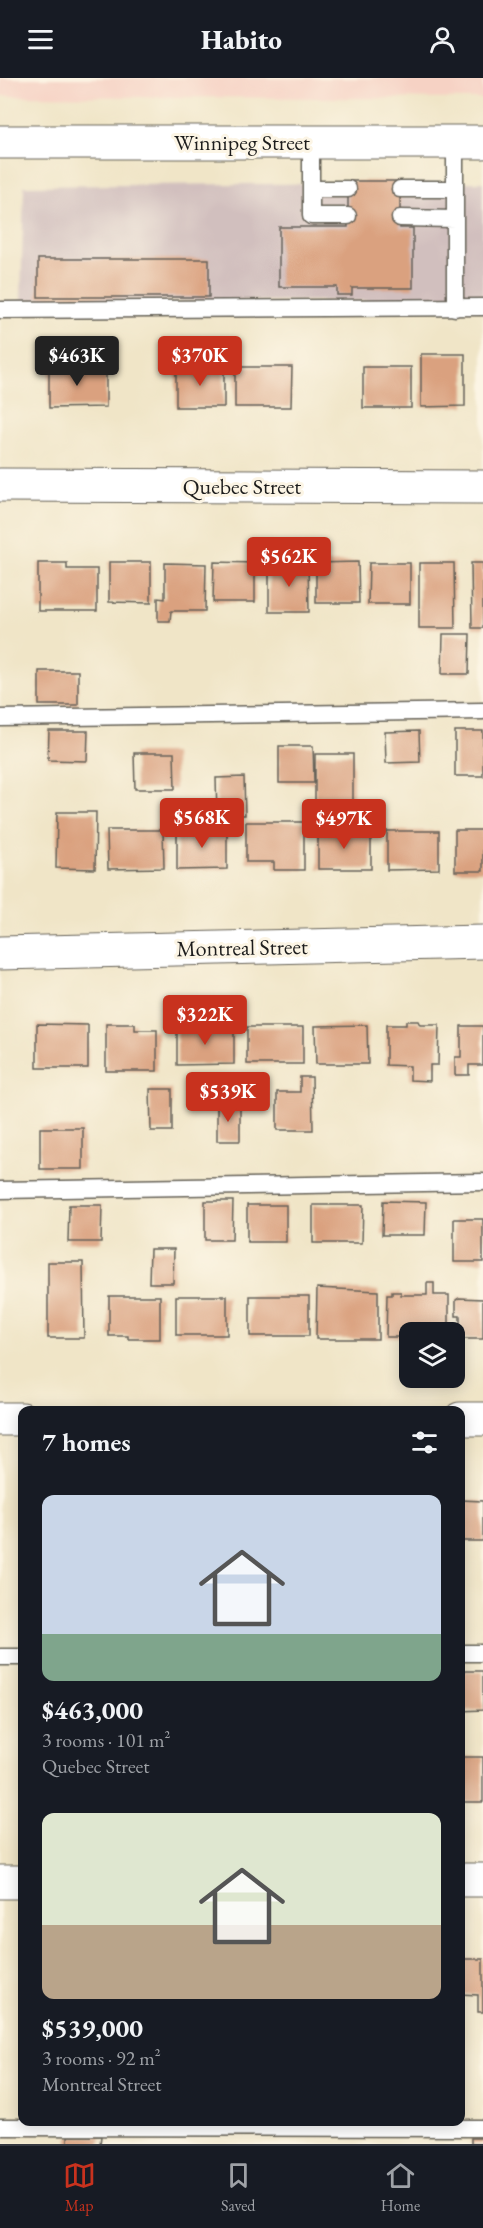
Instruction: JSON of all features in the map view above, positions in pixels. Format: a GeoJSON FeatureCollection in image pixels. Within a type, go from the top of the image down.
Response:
{"type":"FeatureCollection","features":[{"type":"Feature","properties":{"kind":"street","name":"Winnipeg Street"},"geometry":{"type":"LineString","coordinates":[[0,142],[469,142]]}},
{"type":"Feature","properties":{"kind":"street","name":"Quebec Street"},"geometry":{"type":"LineString","coordinates":[[0,485],[483,487]]}},
{"type":"Feature","properties":{"kind":"street","name":"Montreal Street"},"geometry":{"type":"LineString","coordinates":[[0,953],[483,942]]}},
{"type":"Feature","properties":{"kind":"street"},"geometry":{"type":"LineString","coordinates":[[0,1419],[18,1419]]}},
{"type":"Feature","properties":{"kind":"street"},"geometry":{"type":"LineString","coordinates":[[465,1419],[483,1419]]}},
{"type":"Feature","properties":{"kind":"street"},"geometry":{"type":"LineString","coordinates":[[465,1880],[483,1880]]}},
{"type":"Feature","properties":{"kind":"street"},"geometry":{"type":"LineString","coordinates":[[0,1882],[18,1882]]}},
{"type":"Feature","properties":{"kind":"lane"},"geometry":{"type":"LineString","coordinates":[[310,142],[311,216],[348,216]]}},
{"type":"Feature","properties":{"kind":"lane"},"geometry":{"type":"LineString","coordinates":[[454,308],[454,189],[469,142]]}},
{"type":"Feature","properties":{"kind":"lane"},"geometry":{"type":"LineString","coordinates":[[311,189],[348,189]]}},
{"type":"Feature","properties":{"kind":"lane"},"geometry":{"type":"LineString","coordinates":[[400,189],[454,189]]}},
{"type":"Feature","properties":{"kind":"lane"},"geometry":{"type":"LineString","coordinates":[[400,218],[454,219]]}},
{"type":"Feature","properties":{"kind":"lane"},"geometry":{"type":"LineString","coordinates":[[0,310],[483,308]]}},
{"type":"Feature","properties":{"kind":"lane"},"geometry":{"type":"LineString","coordinates":[[0,718],[483,711]]}},
{"type":"Feature","properties":{"kind":"lane"},"geometry":{"type":"LineString","coordinates":[[0,1190],[483,1182]]}},
{"type":"Feature","properties":{"kind":"lane"},"geometry":{"type":"LineString","coordinates":[[465,1653],[483,1653]]}},
{"type":"Feature","properties":{"kind":"lane"},"geometry":{"type":"LineString","coordinates":[[0,1657],[18,1657]]}},
{"type":"Feature","properties":{"kind":"lane"},"geometry":{"type":"LineString","coordinates":[[0,2127],[483,2128]]}},
{"type":"Feature","properties":{"kind":"shaded area"},"geometry":{"type":"Polygon","coordinates":[[[0,78],[483,78],[483,99],[0,96],[0,78]]]}},
{"type":"Feature","properties":{"kind":"shaded area"},"geometry":{"type":"Polygon","coordinates":[[[483,182],[483,301],[21,301],[24,186],[483,182]]]}},
{"type":"Feature","properties":{"kind":"building"},"geometry":{"type":"Polygon","coordinates":[[[348,181],[400,181],[400,228],[413,228],[413,288],[352,288],[352,295],[337,295],[337,287],[279,287],[279,227],[348,227],[348,181]]]}},
{"type":"Feature","properties":{"kind":"building"},"geometry":{"type":"Polygon","coordinates":[[[38,259],[209,259],[209,297],[38,297],[38,259]]]}},
{"type":"Feature","properties":{"kind":"building"},"geometry":{"type":"Polygon","coordinates":[[[421,354],[465,354],[465,406],[421,407],[421,354]]]}},
{"type":"Feature","properties":{"kind":"building"},"geometry":{"type":"Polygon","coordinates":[[[49,367],[106,367],[106,407],[49,408],[49,367]]]}},
{"type":"Feature","properties":{"kind":"building"},"geometry":{"type":"Polygon","coordinates":[[[176,367],[224,367],[224,407],[176,407],[176,367]]]}},
{"type":"Feature","properties":{"kind":"building"},"geometry":{"type":"Polygon","coordinates":[[[235,367],[292,367],[291,407],[235,407],[235,367]]]}},
{"type":"Feature","properties":{"kind":"building"},"geometry":{"type":"Polygon","coordinates":[[[363,367],[411,367],[411,408],[363,408],[363,367]]]}},
{"type":"Feature","properties":{"kind":"building"},"geometry":{"type":"Polygon","coordinates":[[[109,562],[151,562],[151,603],[109,602],[109,562]]]}},
{"type":"Feature","properties":{"kind":"building"},"geometry":{"type":"Polygon","coordinates":[[[214,562],[255,563],[255,602],[213,602],[214,562]]]}},
{"type":"Feature","properties":{"kind":"building"},"geometry":{"type":"Polygon","coordinates":[[[358,562],[359,603],[316,603],[316,563],[358,562]]]}},
{"type":"Feature","properties":{"kind":"building"},"geometry":{"type":"Polygon","coordinates":[[[38,563],[67,563],[67,569],[97,569],[97,611],[38,611],[38,563]]]}},
{"type":"Feature","properties":{"kind":"building"},"geometry":{"type":"Polygon","coordinates":[[[165,563],[206,564],[205,611],[171,611],[170,621],[158,621],[158,598],[165,599],[165,563]]]}},
{"type":"Feature","properties":{"kind":"building"},"geometry":{"type":"Polygon","coordinates":[[[369,563],[410,563],[410,604],[368,604],[369,563]]]}},
{"type":"Feature","properties":{"kind":"building"},"geometry":{"type":"Polygon","coordinates":[[[419,563],[454,563],[455,628],[419,628],[419,563]]]}},
{"type":"Feature","properties":{"kind":"building"},"geometry":{"type":"Polygon","coordinates":[[[471,563],[483,563],[483,628],[472,628],[471,563]]]}},
{"type":"Feature","properties":{"kind":"building"},"geometry":{"type":"Polygon","coordinates":[[[269,564],[308,564],[309,612],[269,612],[269,564]]]}},
{"type":"Feature","properties":{"kind":"building"},"geometry":{"type":"Polygon","coordinates":[[[443,634],[470,634],[469,674],[442,674],[443,634]]]}},
{"type":"Feature","properties":{"kind":"building"},"geometry":{"type":"Polygon","coordinates":[[[39,671],[78,671],[78,705],[39,705],[39,671]]]}},
{"type":"Feature","properties":{"kind":"building"},"geometry":{"type":"Polygon","coordinates":[[[49,731],[88,731],[87,761],[48,760],[49,731]]]}},
{"type":"Feature","properties":{"kind":"building"},"geometry":{"type":"Polygon","coordinates":[[[419,731],[420,762],[386,763],[385,732],[419,731]]]}},
{"type":"Feature","properties":{"kind":"building"},"geometry":{"type":"Polygon","coordinates":[[[455,731],[483,731],[483,776],[455,776],[455,731]]]}},
{"type":"Feature","properties":{"kind":"building"},"geometry":{"type":"Polygon","coordinates":[[[279,746],[313,746],[314,783],[279,783],[279,746]]]}},
{"type":"Feature","properties":{"kind":"building"},"geometry":{"type":"Polygon","coordinates":[[[134,753],[174,753],[175,789],[135,789],[134,753]]]}},
{"type":"Feature","properties":{"kind":"building"},"geometry":{"type":"Polygon","coordinates":[[[315,754],[353,754],[353,801],[315,802],[315,754]]]}},
{"type":"Feature","properties":{"kind":"building"},"geometry":{"type":"Polygon","coordinates":[[[244,777],[245,815],[217,815],[216,778],[244,777]]]}},
{"type":"Feature","properties":{"kind":"building"},"geometry":{"type":"Polygon","coordinates":[[[57,812],[96,812],[95,869],[56,868],[57,812]]]}},
{"type":"Feature","properties":{"kind":"building"},"geometry":{"type":"Polygon","coordinates":[[[246,822],[304,822],[304,870],[274,870],[274,862],[246,862],[246,822]]]}},
{"type":"Feature","properties":{"kind":"building"},"geometry":{"type":"Polygon","coordinates":[[[177,829],[227,829],[227,869],[177,870],[177,829]]]}},
{"type":"Feature","properties":{"kind":"building"},"geometry":{"type":"Polygon","coordinates":[[[107,830],[163,830],[164,868],[108,869],[107,830]]]}},
{"type":"Feature","properties":{"kind":"building"},"geometry":{"type":"Polygon","coordinates":[[[318,830],[371,830],[371,869],[318,869],[318,830]]]}},
{"type":"Feature","properties":{"kind":"building"},"geometry":{"type":"Polygon","coordinates":[[[455,830],[483,830],[483,871],[455,871],[455,830]]]}},
{"type":"Feature","properties":{"kind":"building"},"geometry":{"type":"Polygon","coordinates":[[[387,831],[439,831],[439,869],[387,870],[387,831]]]}},
{"type":"Feature","properties":{"kind":"building"},"geometry":{"type":"Polygon","coordinates":[[[406,1021],[418,1021],[420,1025],[439,1025],[438,1065],[430,1065],[430,1081],[410,1080],[410,1066],[386,1065],[386,1025],[406,1025],[406,1021]]]}},
{"type":"Feature","properties":{"kind":"building"},"geometry":{"type":"Polygon","coordinates":[[[37,1024],[88,1025],[88,1068],[37,1068],[37,1024]]]}},
{"type":"Feature","properties":{"kind":"building"},"geometry":{"type":"Polygon","coordinates":[[[106,1024],[135,1024],[135,1030],[157,1030],[157,1071],[106,1071],[106,1024]]]}},
{"type":"Feature","properties":{"kind":"building"},"geometry":{"type":"Polygon","coordinates":[[[367,1025],[368,1064],[316,1064],[315,1026],[367,1025]]]}},
{"type":"Feature","properties":{"kind":"building"},"geometry":{"type":"Polygon","coordinates":[[[461,1026],[483,1026],[483,1065],[469,1065],[469,1075],[455,1075],[455,1057],[461,1057],[461,1026]]]}},
{"type":"Feature","properties":{"kind":"building"},"geometry":{"type":"Polygon","coordinates":[[[177,1027],[234,1027],[234,1064],[177,1065],[177,1027]]]}},
{"type":"Feature","properties":{"kind":"building"},"geometry":{"type":"Polygon","coordinates":[[[247,1027],[303,1027],[303,1064],[247,1064],[247,1027]]]}},
{"type":"Feature","properties":{"kind":"building"},"geometry":{"type":"Polygon","coordinates":[[[300,1077],[312,1077],[313,1130],[277,1130],[277,1092],[300,1092],[300,1077]]]}},
{"type":"Feature","properties":{"kind":"building"},"geometry":{"type":"Polygon","coordinates":[[[150,1089],[172,1089],[172,1131],[151,1131],[150,1089]]]}},
{"type":"Feature","properties":{"kind":"building"},"geometry":{"type":"Polygon","coordinates":[[[217,1105],[240,1105],[240,1141],[217,1141],[217,1105]]]}},
{"type":"Feature","properties":{"kind":"building"},"geometry":{"type":"Polygon","coordinates":[[[40,1128],[83,1128],[83,1169],[40,1169],[40,1128]]]}},
{"type":"Feature","properties":{"kind":"building"},"geometry":{"type":"Polygon","coordinates":[[[205,1201],[233,1201],[232,1240],[205,1240],[205,1201]]]}},
{"type":"Feature","properties":{"kind":"building"},"geometry":{"type":"Polygon","coordinates":[[[383,1201],[426,1202],[425,1235],[382,1235],[383,1201]]]}},
{"type":"Feature","properties":{"kind":"building"},"geometry":{"type":"Polygon","coordinates":[[[69,1205],[102,1205],[101,1242],[68,1242],[69,1205]]]}},
{"type":"Feature","properties":{"kind":"building"},"geometry":{"type":"Polygon","coordinates":[[[247,1205],[286,1205],[286,1242],[247,1242],[247,1205]]]}},
{"type":"Feature","properties":{"kind":"building"},"geometry":{"type":"Polygon","coordinates":[[[313,1205],[363,1205],[362,1243],[313,1243],[313,1205]]]}},
{"type":"Feature","properties":{"kind":"building"},"geometry":{"type":"Polygon","coordinates":[[[454,1219],[483,1219],[483,1262],[454,1262],[454,1219]]]}},
{"type":"Feature","properties":{"kind":"building"},"geometry":{"type":"Polygon","coordinates":[[[150,1249],[174,1249],[173,1283],[149,1283],[150,1249]]]}},
{"type":"Feature","properties":{"kind":"building"},"geometry":{"type":"Polygon","coordinates":[[[48,1262],[83,1262],[84,1338],[48,1338],[48,1262]]]}},
{"type":"Feature","properties":{"kind":"building"},"geometry":{"type":"Polygon","coordinates":[[[427,1283],[434,1283],[434,1295],[449,1295],[449,1322],[399,1322],[399,1337],[386,1337],[387,1295],[392,1295],[392,1292],[401,1292],[401,1295],[427,1295],[427,1283]]]}},
{"type":"Feature","properties":{"kind":"building"},"geometry":{"type":"Polygon","coordinates":[[[317,1288],[378,1291],[378,1339],[316,1339],[317,1288]]]}},
{"type":"Feature","properties":{"kind":"building"},"geometry":{"type":"Polygon","coordinates":[[[109,1296],[160,1296],[160,1339],[128,1339],[128,1336],[109,1336],[109,1296]]]}},
{"type":"Feature","properties":{"kind":"building"},"geometry":{"type":"Polygon","coordinates":[[[176,1296],[227,1296],[227,1335],[176,1335],[176,1296]]]}},
{"type":"Feature","properties":{"kind":"building"},"geometry":{"type":"Polygon","coordinates":[[[250,1296],[309,1296],[309,1336],[250,1336],[250,1296]]]}},
{"type":"Feature","properties":{"kind":"building"},"geometry":{"type":"Polygon","coordinates":[[[459,1298],[483,1299],[483,1339],[465,1339],[465,1322],[460,1322],[460,1316],[456,1316],[456,1300],[459,1298]]]}},
{"type":"Feature","properties":{"kind":"building"},"geometry":{"type":"Polygon","coordinates":[[[465,1500],[483,1501],[483,1541],[465,1541],[465,1500]]]}},
{"type":"Feature","properties":{"kind":"building"},"geometry":{"type":"Polygon","coordinates":[[[465,1671],[483,1671],[483,1710],[465,1711],[465,1671]]]}},
{"type":"Feature","properties":{"kind":"building"},"geometry":{"type":"Polygon","coordinates":[[[465,1757],[483,1757],[483,1802],[465,1802],[465,1757]]]}},
{"type":"Feature","properties":{"kind":"building"},"geometry":{"type":"Polygon","coordinates":[[[465,1959],[483,1959],[483,2012],[478,2012],[478,1995],[465,1994],[465,1959]]]}},
{"type":"Feature","properties":{"kind":"building"},"geometry":{"type":"Polygon","coordinates":[[[68,2136],[101,2136],[100,2144],[68,2144],[68,2136]]]}},
{"type":"Feature","properties":{"kind":"building"},"geometry":{"type":"Polygon","coordinates":[[[471,2138],[483,2138],[483,2144],[471,2144],[471,2138]]]}}]}
